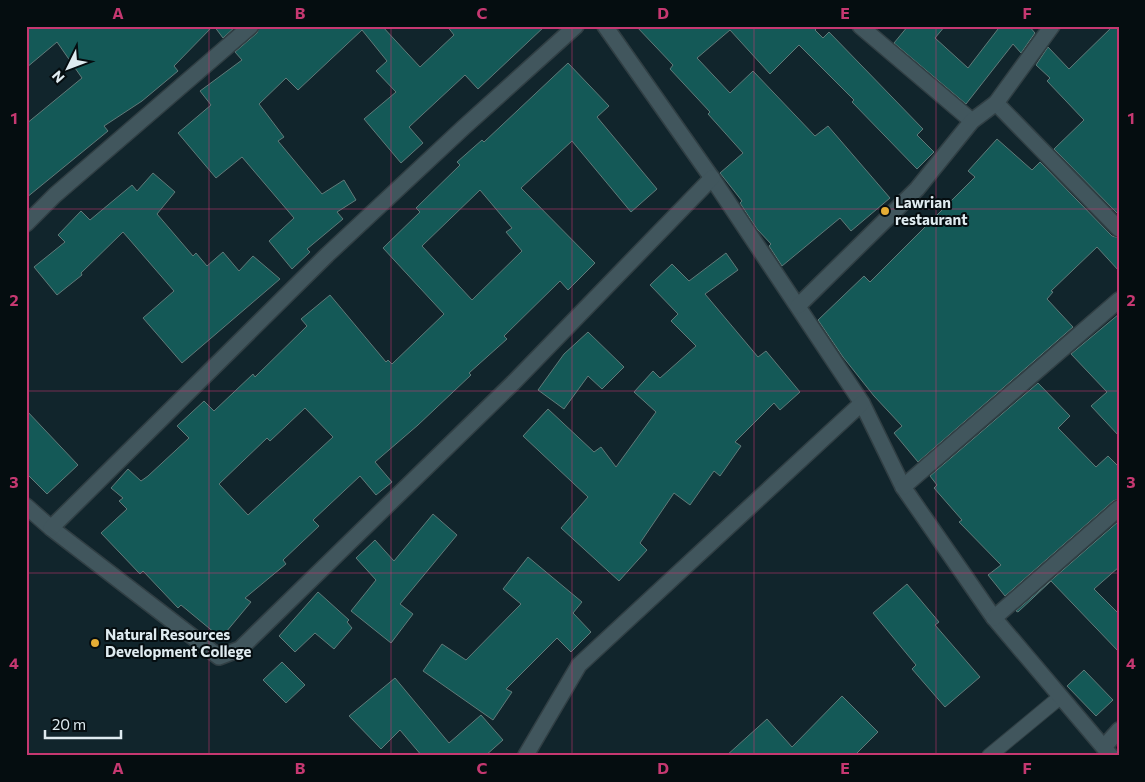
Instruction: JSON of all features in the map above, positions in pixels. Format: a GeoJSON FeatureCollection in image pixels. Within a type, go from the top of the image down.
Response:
{"type":"FeatureCollection","features":[{"type":"Feature","properties":{"kind":"street"},"geometry":{"type":"LineString","coordinates":[[26,224],[55,195],[251,26]]}},
{"type":"Feature","properties":{"kind":"street"},"geometry":{"type":"LineString","coordinates":[[51,528],[327,254],[462,128],[576,26]]}},
{"type":"Feature","properties":{"kind":"street"},"geometry":{"type":"LineString","coordinates":[[605,26],[712,178],[862,403],[903,487],[994,618],[1060,698],[1107,751],[1119,730]]}},
{"type":"Feature","properties":{"kind":"street"},"geometry":{"type":"LineString","coordinates":[[860,26],[972,121]]}},
{"type":"Feature","properties":{"kind":"street"},"geometry":{"type":"LineString","coordinates":[[798,306],[917,189],[972,121],[996,103],[1052,26]]}},
{"type":"Feature","properties":{"kind":"street"},"geometry":{"type":"LineString","coordinates":[[996,103],[1119,230]]}},
{"type":"Feature","properties":{"kind":"street"},"geometry":{"type":"LineString","coordinates":[[26,506],[51,528],[219,657],[240,649],[513,383],[712,178]]}},
{"type":"Feature","properties":{"kind":"street"},"geometry":{"type":"LineString","coordinates":[[903,487],[1119,300]]}},
{"type":"Feature","properties":{"kind":"street"},"geometry":{"type":"LineString","coordinates":[[526,755],[579,665],[862,403]]}},
{"type":"Feature","properties":{"kind":"street"},"geometry":{"type":"LineString","coordinates":[[994,618],[1119,508]]}},
{"type":"Feature","properties":{"kind":"lane"},"geometry":{"type":"LineString","coordinates":[[989,756],[1060,698]]}},
{"type":"Feature","properties":{"kind":"building"},"geometry":{"type":"Polygon","coordinates":[[[26,26],[213,26],[174,66],[178,71],[142,101],[104,126],[108,131],[26,198],[26,124],[82,78],[57,42],[26,68],[26,26]]]}},
{"type":"Feature","properties":{"kind":"building"},"geometry":{"type":"Polygon","coordinates":[[[214,26],[236,26],[223,38],[214,26]]]}},
{"type":"Feature","properties":{"kind":"building"},"geometry":{"type":"Polygon","coordinates":[[[260,26],[382,26],[420,67],[454,35],[447,26],[545,26],[478,89],[465,75],[409,127],[423,143],[401,163],[364,119],[396,92],[376,71],[387,61],[362,30],[298,90],[286,78],[259,104],[284,137],[278,141],[322,194],[344,180],[356,200],[337,212],[343,219],[307,249],[310,252],[292,269],[269,241],[294,218],[242,157],[216,178],[178,133],[211,105],[200,91],[242,60],[235,52],[257,33],[260,26]]]}},
{"type":"Feature","properties":{"kind":"building"},"geometry":{"type":"Polygon","coordinates":[[[636,26],[819,26],[815,30],[823,38],[829,32],[923,129],[917,135],[934,152],[917,169],[852,102],[854,100],[799,45],[770,74],[730,30],[697,58],[730,93],[753,71],[815,136],[828,126],[890,198],[851,231],[840,218],[782,266],[769,246],[771,244],[757,229],[740,203],[742,201],[720,173],[743,153],[708,114],[710,112],[670,69],[673,65],[636,26]]]}},
{"type":"Feature","properties":{"kind":"building"},"geometry":{"type":"Polygon","coordinates":[[[908,26],[945,26],[935,38],[968,68],[998,29],[996,26],[1029,26],[1035,33],[1021,53],[1013,44],[966,104],[894,43],[908,26]]]}},
{"type":"Feature","properties":{"kind":"building"},"geometry":{"type":"Polygon","coordinates":[[[1113,26],[1119,26],[1119,215],[1054,149],[1084,120],[1047,81],[1050,78],[1036,65],[1048,47],[1069,69],[1113,26]]]}},
{"type":"Feature","properties":{"kind":"building"},"geometry":{"type":"Polygon","coordinates":[[[568,63],[609,106],[597,117],[657,189],[631,212],[572,141],[521,188],[595,263],[568,290],[560,281],[504,336],[507,339],[469,373],[471,375],[375,462],[392,482],[376,495],[360,476],[313,520],[319,526],[283,560],[286,564],[245,598],[251,602],[221,638],[181,605],[178,608],[143,571],[140,574],[101,533],[127,509],[119,501],[123,498],[111,488],[128,469],[141,481],[148,476],[189,438],[177,426],[204,401],[214,411],[253,374],[255,377],[307,326],[301,319],[330,295],[386,362],[388,360],[392,364],[444,314],[383,248],[420,212],[416,208],[460,165],[457,162],[482,140],[484,142],[568,63]],[[480,190],[422,246],[472,300],[522,251],[506,232],[512,228],[480,190]],[[305,408],[270,441],[267,438],[219,484],[248,515],[333,437],[305,408]]]}},
{"type":"Feature","properties":{"kind":"building"},"geometry":{"type":"Polygon","coordinates":[[[997,139],[1032,170],[1040,162],[1112,236],[1119,238],[1119,271],[1097,247],[1051,291],[1053,292],[1047,299],[1073,327],[918,462],[894,433],[902,426],[874,396],[843,357],[818,320],[864,276],[870,282],[975,177],[968,171],[997,139]]]}},
{"type":"Feature","properties":{"kind":"building"},"geometry":{"type":"Polygon","coordinates":[[[153,173],[175,192],[157,214],[193,256],[196,253],[207,266],[223,252],[239,271],[253,256],[280,279],[182,363],[143,318],[174,291],[123,232],[81,273],[82,275],[57,295],[34,267],[65,242],[58,235],[81,211],[90,220],[132,185],[137,191],[153,173]]]}},
{"type":"Feature","properties":{"kind":"building"},"geometry":{"type":"Polygon","coordinates":[[[726,253],[738,270],[705,294],[758,357],[766,351],[800,392],[780,410],[774,403],[735,442],[741,446],[720,476],[714,471],[690,505],[674,493],[640,543],[647,550],[619,581],[561,528],[588,497],[523,436],[548,409],[594,452],[601,447],[616,467],[656,412],[634,392],[653,371],[660,378],[696,346],[671,321],[678,314],[650,285],[672,264],[689,281],[726,253]]]}},
{"type":"Feature","properties":{"kind":"building"},"geometry":{"type":"Polygon","coordinates":[[[1119,314],[1119,436],[1091,406],[1107,392],[1071,354],[1119,314]]]}},
{"type":"Feature","properties":{"kind":"building"},"geometry":{"type":"Polygon","coordinates":[[[588,332],[624,367],[602,389],[588,376],[564,409],[538,390],[564,354],[588,332]]]}},
{"type":"Feature","properties":{"kind":"building"},"geometry":{"type":"Polygon","coordinates":[[[1038,383],[1070,416],[1058,428],[1096,467],[1108,456],[1119,467],[1119,499],[1113,501],[1005,596],[988,575],[1001,565],[959,522],[962,520],[934,488],[937,485],[930,476],[1038,383]]]}},
{"type":"Feature","properties":{"kind":"building"},"geometry":{"type":"Polygon","coordinates":[[[26,410],[78,465],[47,494],[26,473],[26,410]]]}},
{"type":"Feature","properties":{"kind":"building"},"geometry":{"type":"Polygon","coordinates":[[[433,514],[457,535],[400,604],[413,614],[391,643],[351,611],[376,580],[356,558],[375,540],[394,561],[433,514]]]}},
{"type":"Feature","properties":{"kind":"building"},"geometry":{"type":"Polygon","coordinates":[[[1119,521],[1119,567],[1094,589],[1119,614],[1119,652],[1051,581],[1018,612],[1016,611],[1119,521]]]}},
{"type":"Feature","properties":{"kind":"building"},"geometry":{"type":"Polygon","coordinates":[[[528,557],[582,602],[573,613],[591,632],[571,652],[557,638],[506,689],[512,692],[493,720],[423,671],[442,644],[466,660],[521,604],[503,589],[528,557]]]}},
{"type":"Feature","properties":{"kind":"building"},"geometry":{"type":"Polygon","coordinates":[[[907,584],[939,622],[935,625],[980,677],[945,707],[912,669],[916,665],[873,613],[907,584]]]}},
{"type":"Feature","properties":{"kind":"building"},"geometry":{"type":"Polygon","coordinates":[[[318,592],[349,620],[347,622],[352,628],[334,649],[315,633],[295,652],[279,636],[318,592]]]}},
{"type":"Feature","properties":{"kind":"building"},"geometry":{"type":"Polygon","coordinates":[[[282,662],[305,685],[286,703],[263,680],[282,662]]]}},
{"type":"Feature","properties":{"kind":"building"},"geometry":{"type":"Polygon","coordinates":[[[1084,670],[1113,700],[1096,716],[1067,686],[1084,670]]]}},
{"type":"Feature","properties":{"kind":"building"},"geometry":{"type":"Polygon","coordinates":[[[395,678],[449,743],[481,715],[503,740],[485,756],[422,756],[400,730],[381,749],[349,716],[395,678]]]}},
{"type":"Feature","properties":{"kind":"building"},"geometry":{"type":"Polygon","coordinates":[[[842,696],[878,732],[854,756],[726,756],[767,719],[792,747],[842,696]]]}},
{"type":"Feature","properties":{"kind":"place","name":"Lawrian restaurant"},"geometry":{"type":"Point","coordinates":[885,211]}},
{"type":"Feature","properties":{"kind":"place","name":"Natural Resources Development College"},"geometry":{"type":"Point","coordinates":[95,643]}}]}
